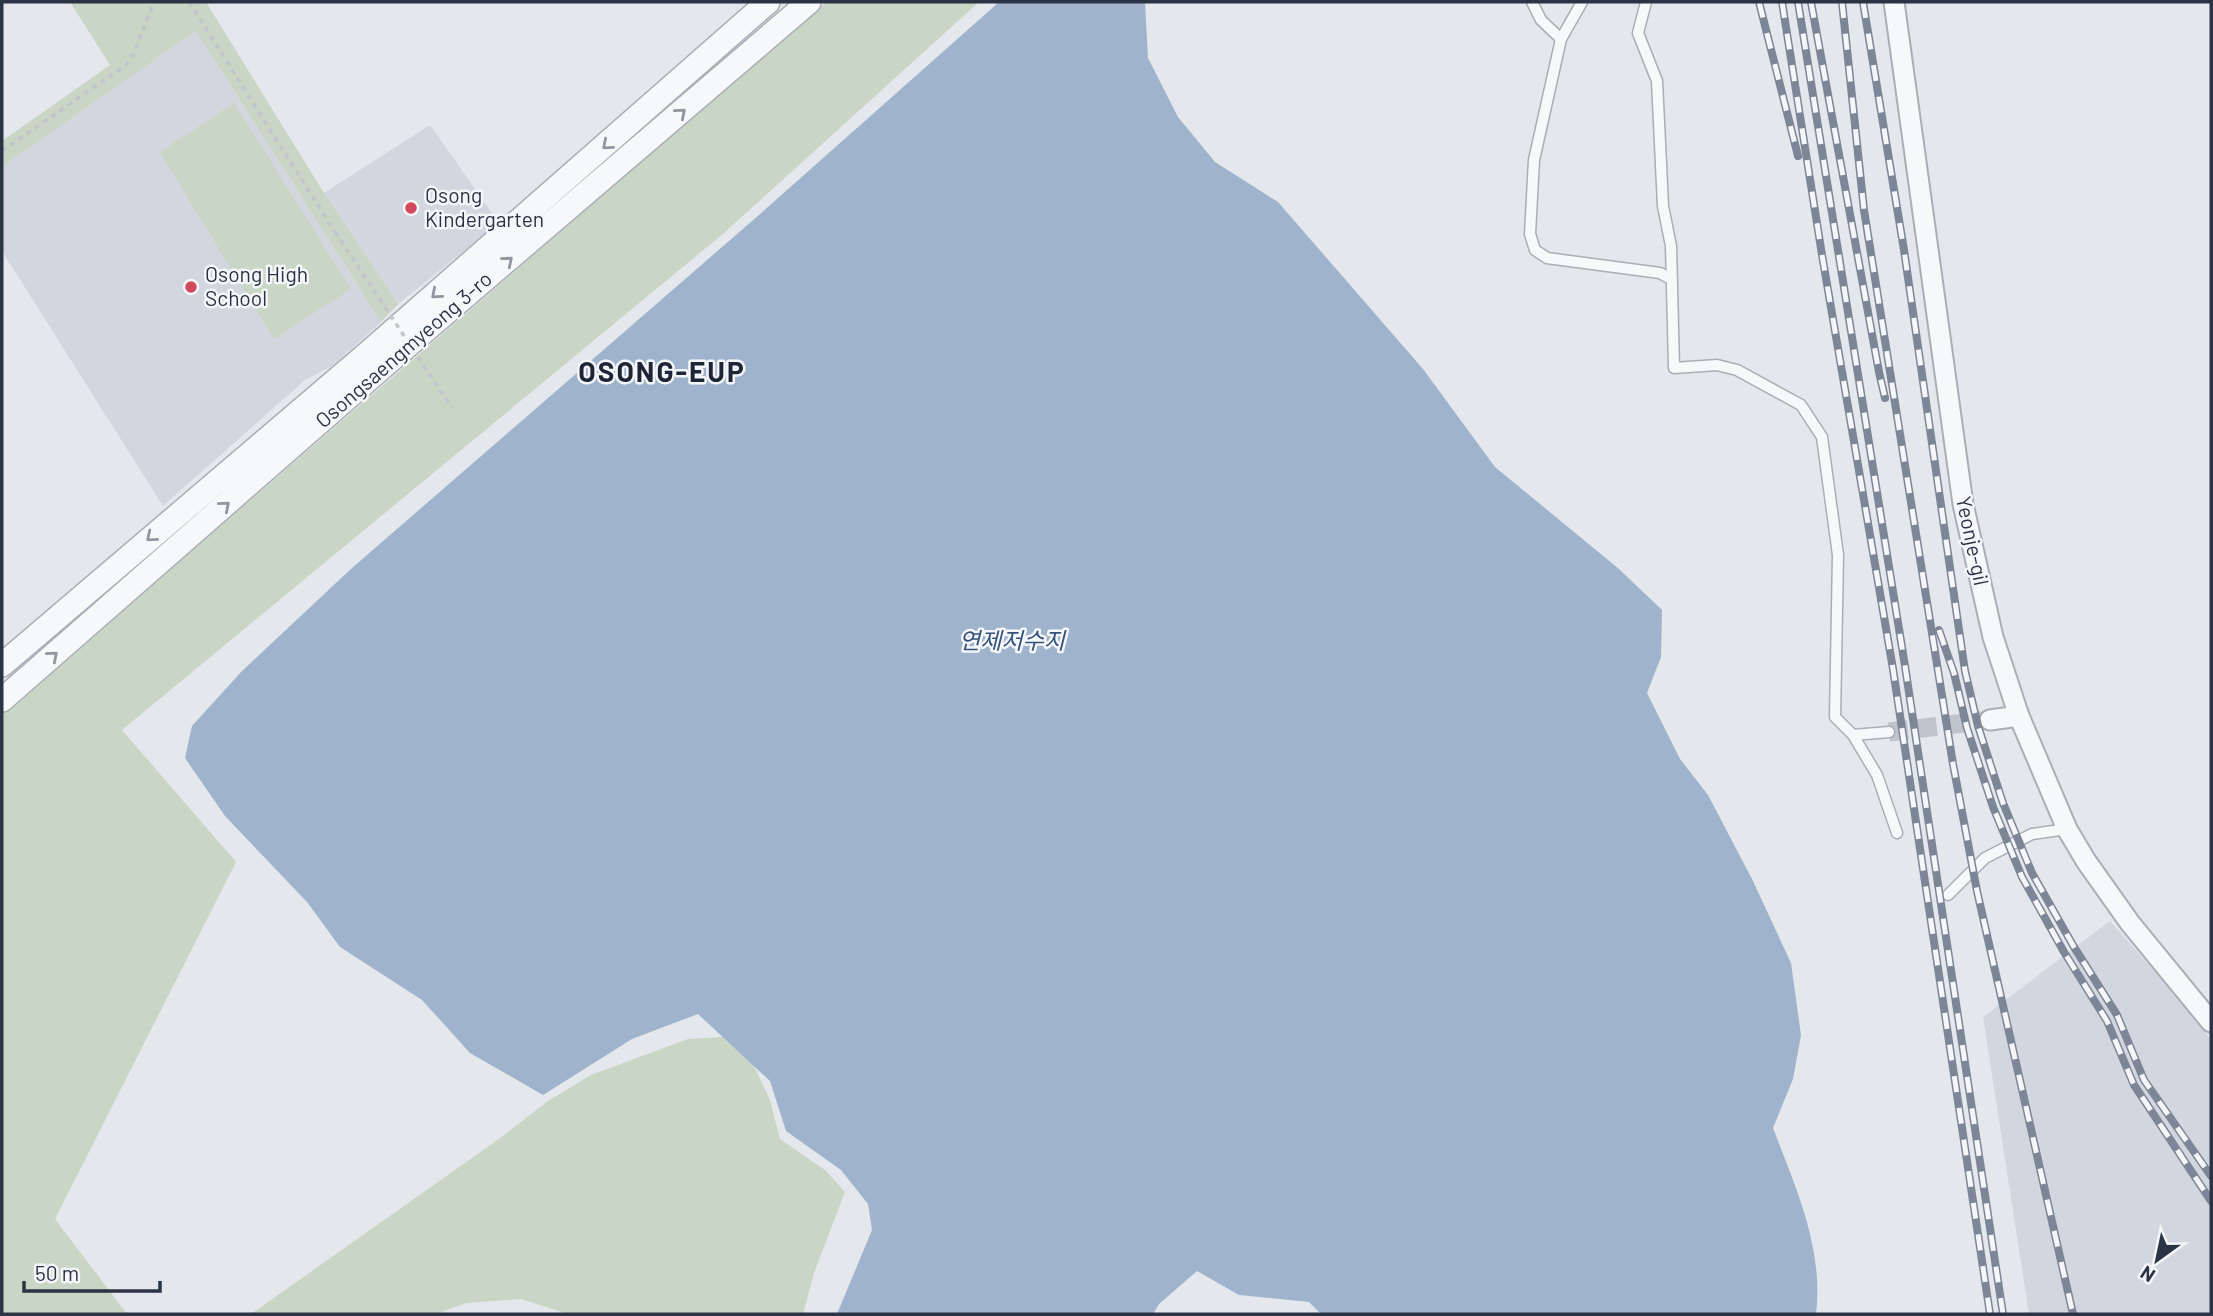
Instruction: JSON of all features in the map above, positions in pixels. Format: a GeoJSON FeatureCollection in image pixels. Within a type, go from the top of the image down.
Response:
{"type":"FeatureCollection","features":[{"type":"Feature","properties":{"kind":"street","name":"Osongsaengmyeong 3-ro"},"geometry":{"type":"LineString","coordinates":[[2,665],[369,352],[768,2]]}},
{"type":"Feature","properties":{"kind":"street","name":"Osongsaengmyeong 3-ro"},"geometry":{"type":"LineString","coordinates":[[2,700],[386,365],[809,2]]}},
{"type":"Feature","properties":{"kind":"street","name":"Yeonje-gil"},"geometry":{"type":"LineString","coordinates":[[1894,2],[1963,504],[1993,637],[2019,716],[2067,829],[2130,923],[2211,1022]]}},
{"type":"Feature","properties":{"kind":"street"},"geometry":{"type":"LineString","coordinates":[[1990,720],[2019,716]]}},
{"type":"Feature","properties":{"kind":"lane"},"geometry":{"type":"LineString","coordinates":[[1532,2],[1541,20],[1561,39]]}},
{"type":"Feature","properties":{"kind":"lane"},"geometry":{"type":"LineString","coordinates":[[1582,2],[1561,39],[1534,160],[1530,234],[1535,250],[1546,258],[1660,274],[1671,279]]}},
{"type":"Feature","properties":{"kind":"lane"},"geometry":{"type":"LineString","coordinates":[[1646,2],[1639,33],[1657,80],[1663,206],[1671,246],[1674,368],[1717,365],[1737,370],[1801,405],[1822,437],[1838,555],[1835,717],[1853,735],[1877,775],[1897,833]]}},
{"type":"Feature","properties":{"kind":"lane"},"geometry":{"type":"LineString","coordinates":[[1853,735],[1889,732]]}},
{"type":"Feature","properties":{"kind":"lane"},"geometry":{"type":"LineString","coordinates":[[1948,894],[1985,858],[2032,834],[2067,829]]}},
{"type":"Feature","properties":{"kind":"path"},"geometry":{"type":"LineString","coordinates":[[2,151],[126,65],[132,57],[154,2]]}},
{"type":"Feature","properties":{"kind":"path"},"geometry":{"type":"LineString","coordinates":[[189,2],[335,233],[452,408]]}},
{"type":"Feature","properties":{"kind":"shaded area","name":"Osong High School"},"geometry":{"type":"Polygon","coordinates":[[[196,31],[381,322],[332,366],[305,380],[163,506],[2,251],[2,167],[196,31]]]}},
{"type":"Feature","properties":{"kind":"shaded area","name":"Osong Kindergarten"},"geometry":{"type":"Polygon","coordinates":[[[430,125],[499,223],[398,304],[324,193],[430,125]]]}},
{"type":"Feature","properties":{"kind":"shaded area"},"geometry":{"type":"Polygon","coordinates":[[[2110,921],[2211,1040],[2211,1314],[2029,1314],[1983,1017],[2110,921]]]}},
{"type":"Feature","properties":{"kind":"green space"},"geometry":{"type":"Polygon","coordinates":[[[70,2],[206,2],[324,193],[398,304],[381,322],[196,31],[2,167],[2,141],[110,65],[70,2]]]}},
{"type":"Feature","properties":{"kind":"green space"},"geometry":{"type":"Polygon","coordinates":[[[826,2],[979,2],[724,233],[122,730],[236,862],[55,1219],[127,1314],[2,1314],[2,715],[826,2]]]}},
{"type":"Feature","properties":{"kind":"green space"},"geometry":{"type":"Polygon","coordinates":[[[234,103],[351,289],[274,339],[160,152],[234,103]]]}},
{"type":"Feature","properties":{"kind":"green space"},"geometry":{"type":"Polygon","coordinates":[[[723,1037],[753,1064],[770,1100],[780,1139],[825,1170],[845,1192],[814,1273],[803,1314],[568,1314],[521,1299],[466,1303],[436,1314],[251,1314],[496,1141],[548,1101],[591,1075],[688,1039],[723,1037]]]}},
{"type":"Feature","properties":{"kind":"water","name":"연제저수지"},"geometry":{"type":"Polygon","coordinates":[[[999,2],[1145,2],[1148,58],[1178,117],[1215,162],[1278,202],[1423,369],[1495,467],[1619,569],[1662,610],[1661,657],[1647,693],[1680,759],[1708,795],[1753,881],[1791,963],[1801,1035],[1793,1079],[1773,1128],[1799,1196],[1812,1242],[1816,1266],[1816,1314],[1321,1314],[1309,1302],[1239,1295],[1197,1271],[1159,1304],[1153,1314],[837,1314],[872,1230],[868,1204],[841,1170],[786,1131],[770,1081],[698,1014],[632,1039],[543,1095],[470,1053],[422,1000],[340,947],[307,902],[225,816],[185,758],[192,726],[241,672],[352,568],[759,215],[999,2]]]}},
{"type":"Feature","properties":{"kind":"tunnel"},"geometry":{"type":"LineString","coordinates":[[1889,732],[1990,720]]}},
{"type":"Feature","properties":{"kind":"railway"},"geometry":{"type":"LineString","coordinates":[[1759,2],[1798,156]]}},
{"type":"Feature","properties":{"kind":"railway"},"geometry":{"type":"LineString","coordinates":[[1782,2],[1893,669],[1990,1314]]}},
{"type":"Feature","properties":{"kind":"railway"},"geometry":{"type":"LineString","coordinates":[[1798,2],[1905,666],[2003,1314]]}},
{"type":"Feature","properties":{"kind":"railway"},"geometry":{"type":"LineString","coordinates":[[1811,2],[1885,398]]}},
{"type":"Feature","properties":{"kind":"railway"},"geometry":{"type":"LineString","coordinates":[[1842,2],[1864,210],[1953,764],[1977,891],[2073,1314]]}},
{"type":"Feature","properties":{"kind":"railway"},"geometry":{"type":"LineString","coordinates":[[1863,2],[1904,250],[1965,671],[1978,726],[2003,803],[2032,873],[2117,1015],[2144,1080],[2211,1176]]}},
{"type":"Feature","properties":{"kind":"railway"},"geometry":{"type":"LineString","coordinates":[[1939,630],[1993,807],[2022,877],[2107,1021],[2134,1085],[2211,1201]]}},
{"type":"Feature","properties":{"kind":"place","name":"Osong Kindergarten"},"geometry":{"type":"Point","coordinates":[411,208]}},
{"type":"Feature","properties":{"kind":"place","name":"Osong High School"},"geometry":{"type":"Point","coordinates":[191,287]}},
{"type":"Feature","properties":{"kind":"district","name":"OSONG-EUP"},"geometry":{"type":"Point","coordinates":[662,372]}}]}
